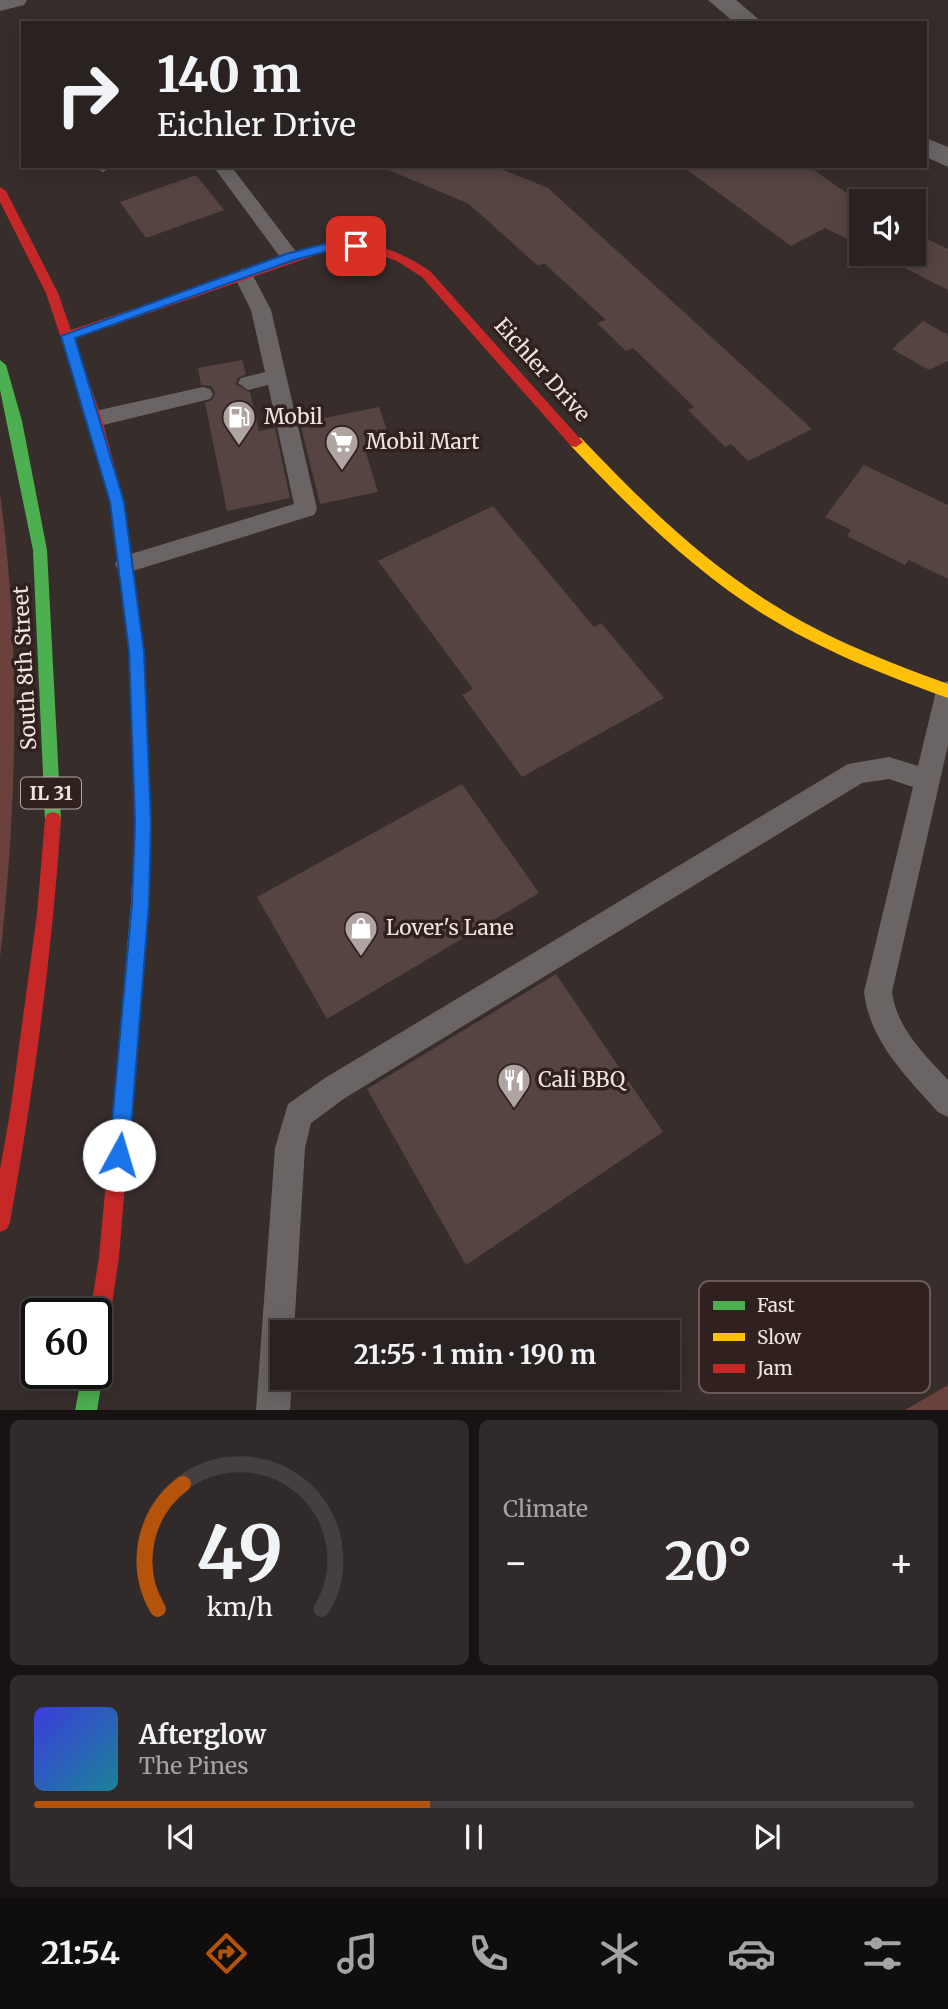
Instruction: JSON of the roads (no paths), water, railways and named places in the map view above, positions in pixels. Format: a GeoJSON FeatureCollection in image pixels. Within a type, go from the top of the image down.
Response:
{"type":"FeatureCollection","features":[{"type":"Feature","properties":{"kind":"main road"},"geometry":{"type":"LineString","coordinates":[[0,191],[52,293],[95,419],[117,502],[136,651],[141,725],[141,889],[110,1243],[102,1298]]}},
{"type":"Feature","properties":{"kind":"main road","name":"Eichler Drive"},"geometry":{"type":"LineString","coordinates":[[68,336],[290,257],[324,248],[356,246],[383,250],[411,263],[426,274],[634,501],[683,548],[796,625],[872,662],[948,691]]}},
{"type":"Feature","properties":{"kind":"main road","name":"South 8th Street"},"geometry":{"type":"LineString","coordinates":[[0,365],[15,421],[40,550],[48,671],[52,831],[46,914],[20,1113],[0,1222]]}},
{"type":"Feature","properties":{"kind":"main road"},"geometry":{"type":"LineString","coordinates":[[86,1410],[90,1389]]}},
{"type":"Feature","properties":{"kind":"street"},"geometry":{"type":"LineString","coordinates":[[0,4],[15,0]]}},
{"type":"Feature","properties":{"kind":"street"},"geometry":{"type":"LineString","coordinates":[[720,0],[748,21]]}},
{"type":"Feature","properties":{"kind":"street"},"geometry":{"type":"LineString","coordinates":[[927,147],[948,159]]}},
{"type":"Feature","properties":{"kind":"lane"},"geometry":{"type":"LineString","coordinates":[[223,168],[290,257]]}},
{"type":"Feature","properties":{"kind":"lane"},"geometry":{"type":"LineString","coordinates":[[126,564],[306,509],[261,310],[243,274]]}},
{"type":"Feature","properties":{"kind":"lane"},"geometry":{"type":"LineString","coordinates":[[248,383],[276,376]]}},
{"type":"Feature","properties":{"kind":"lane"},"geometry":{"type":"LineString","coordinates":[[95,419],[203,394]]}},
{"type":"Feature","properties":{"kind":"lane"},"geometry":{"type":"LineString","coordinates":[[948,691],[877,992],[878,1010],[885,1026],[948,1102]]}},
{"type":"Feature","properties":{"kind":"lane"},"geometry":{"type":"LineString","coordinates":[[273,1410],[290,1148],[298,1114],[335,1088],[857,772],[888,768],[928,781]]}},
{"type":"Feature","properties":{"kind":"place","name":"Mobil"},"geometry":{"type":"Point","coordinates":[239,447]}},
{"type":"Feature","properties":{"kind":"place","name":"Mobil Mart"},"geometry":{"type":"Point","coordinates":[342,472]}},
{"type":"Feature","properties":{"kind":"place","name":"Lover's Lane"},"geometry":{"type":"Point","coordinates":[361,958]}},
{"type":"Feature","properties":{"kind":"place","name":"Cali BBQ"},"geometry":{"type":"Point","coordinates":[514,1110]}}]}
